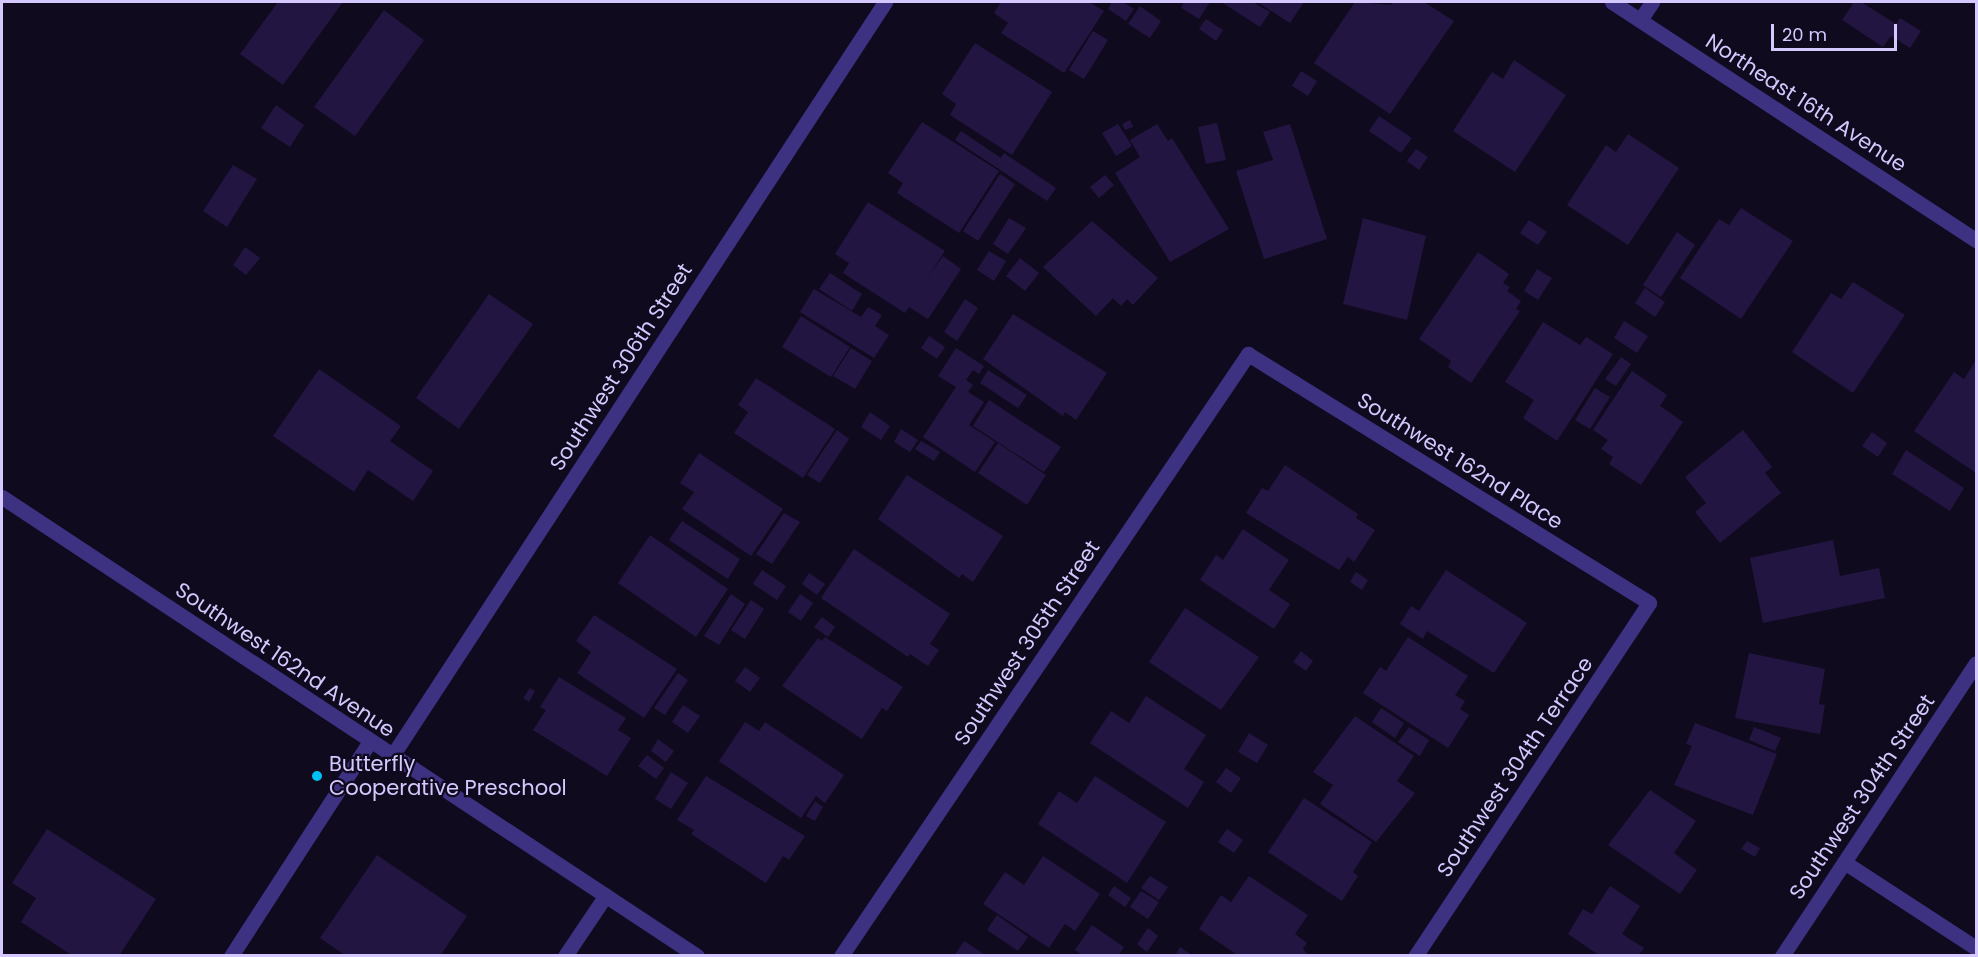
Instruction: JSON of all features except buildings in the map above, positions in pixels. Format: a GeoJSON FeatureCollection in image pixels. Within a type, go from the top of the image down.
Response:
{"type":"FeatureCollection","features":[{"type":"Feature","properties":{"kind":"street","name":"Southwest 306th Street"},"geometry":{"type":"LineString","coordinates":[[392,756],[885,2]]}},
{"type":"Feature","properties":{"kind":"street","name":"Northeast 16th Avenue"},"geometry":{"type":"LineString","coordinates":[[1612,2],[1977,240]]}},
{"type":"Feature","properties":{"kind":"street"},"geometry":{"type":"LineString","coordinates":[[1640,20],[1652,2]]}},
{"type":"Feature","properties":{"kind":"street","name":"Southwest 162nd Place"},"geometry":{"type":"LineString","coordinates":[[1248,354],[1649,603]]}},
{"type":"Feature","properties":{"kind":"street","name":"Southwest 305th Street"},"geometry":{"type":"LineString","coordinates":[[841,956],[1248,354]]}},
{"type":"Feature","properties":{"kind":"street","name":"Southwest 162nd Avenue"},"geometry":{"type":"LineString","coordinates":[[2,497],[697,956]]}},
{"type":"Feature","properties":{"kind":"street","name":"Southwest 304th Terrace"},"geometry":{"type":"LineString","coordinates":[[1415,956],[1649,603]]}},
{"type":"Feature","properties":{"kind":"street","name":"Southwest 304th Street"},"geometry":{"type":"LineString","coordinates":[[1782,956],[1977,663]]}},
{"type":"Feature","properties":{"kind":"street"},"geometry":{"type":"LineString","coordinates":[[231,956],[370,741]]}},
{"type":"Feature","properties":{"kind":"street"},"geometry":{"type":"LineString","coordinates":[[1844,862],[1977,948]]}},
{"type":"Feature","properties":{"kind":"street"},"geometry":{"type":"LineString","coordinates":[[565,956],[606,895]]}},
{"type":"Feature","properties":{"kind":"place","name":"Butterfly Cooperative Preschool"},"geometry":{"type":"Point","coordinates":[317,776]}}]}
